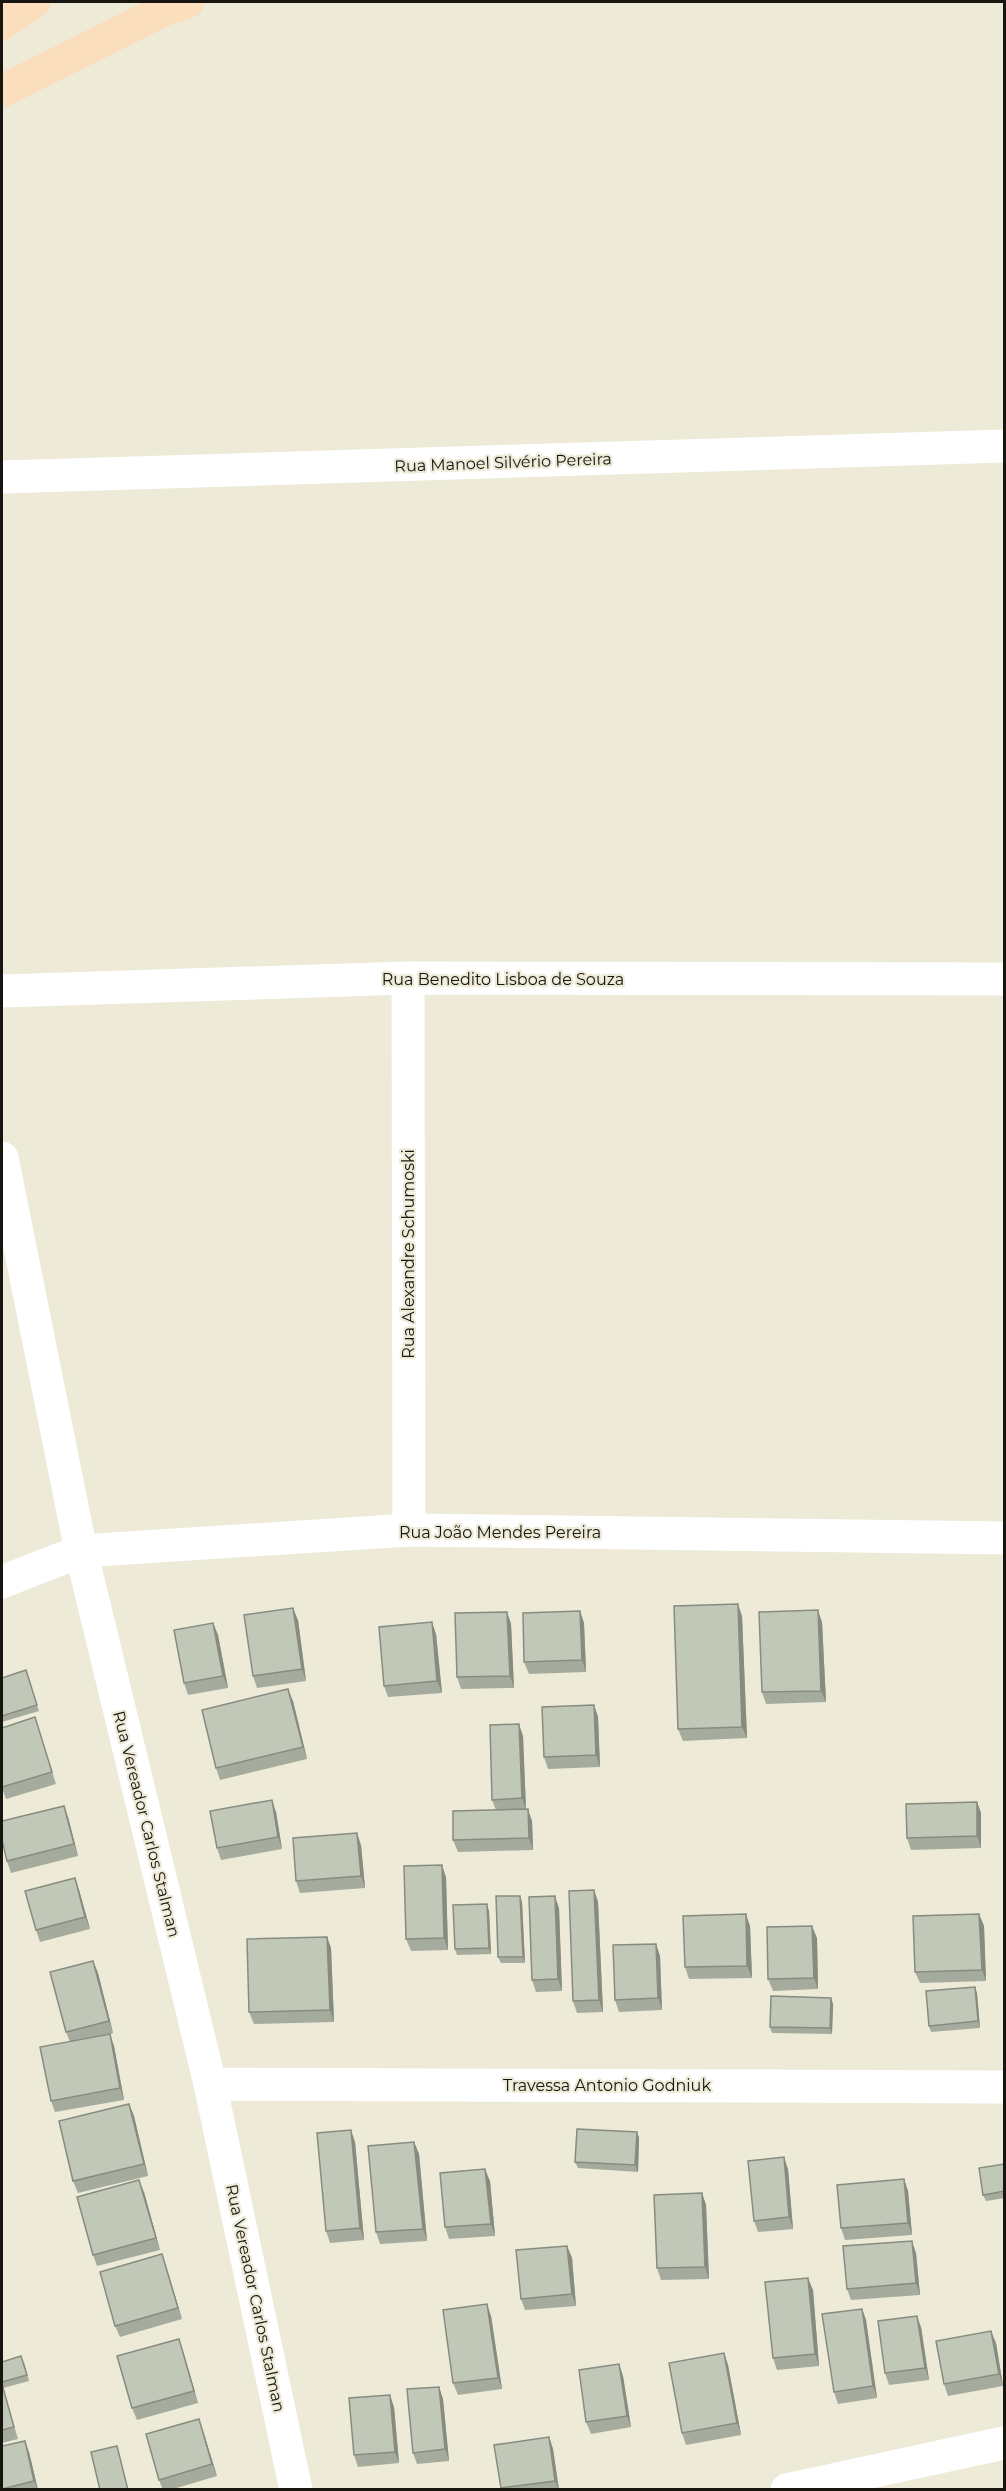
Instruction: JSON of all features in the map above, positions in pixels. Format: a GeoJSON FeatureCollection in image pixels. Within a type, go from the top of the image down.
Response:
{"type":"FeatureCollection","features":[{"type":"Feature","properties":{"kind":"main road"},"geometry":{"type":"LineString","coordinates":[[2,24],[34,2]]}},
{"type":"Feature","properties":{"kind":"main road"},"geometry":{"type":"LineString","coordinates":[[2,91],[162,11],[188,2]]}},
{"type":"Feature","properties":{"kind":"street","name":"Rua Manoel Silvério Pereira"},"geometry":{"type":"LineString","coordinates":[[2,477],[1005,446]]}},
{"type":"Feature","properties":{"kind":"street","name":"Rua Benedito Lisboa de Souza"},"geometry":{"type":"LineString","coordinates":[[2,991],[408,978],[1005,979]]}},
{"type":"Feature","properties":{"kind":"street","name":"Rua Alexandre Schumoski"},"geometry":{"type":"LineString","coordinates":[[408,978],[409,1530]]}},
{"type":"Feature","properties":{"kind":"street","name":"Rua Vereador Carlos Stalman"},"geometry":{"type":"LineString","coordinates":[[2,1158],[81,1551],[210,2084],[296,2490]]}},
{"type":"Feature","properties":{"kind":"street","name":"Rua João Mendes Pereira"},"geometry":{"type":"LineString","coordinates":[[2,1582],[81,1551],[409,1530],[1005,1538]]}},
{"type":"Feature","properties":{"kind":"street","name":"Travessa Antonio Godniuk"},"geometry":{"type":"LineString","coordinates":[[210,2084],[1005,2087]]}},
{"type":"Feature","properties":{"kind":"street"},"geometry":{"type":"LineString","coordinates":[[787,2490],[1005,2443]]}},
{"type":"Feature","properties":{"kind":"building"},"geometry":{"type":"Polygon","coordinates":[[[738,1604],[742,1727],[678,1729],[674,1606],[738,1604]]]}},
{"type":"Feature","properties":{"kind":"building"},"geometry":{"type":"Polygon","coordinates":[[[293,1608],[302,1669],[253,1676],[244,1615],[293,1608]]]}},
{"type":"Feature","properties":{"kind":"building"},"geometry":{"type":"Polygon","coordinates":[[[818,1610],[821,1691],[762,1692],[759,1612],[818,1610]]]}},
{"type":"Feature","properties":{"kind":"building"},"geometry":{"type":"Polygon","coordinates":[[[580,1611],[582,1660],[524,1662],[523,1613],[580,1611]]]}},
{"type":"Feature","properties":{"kind":"building"},"geometry":{"type":"Polygon","coordinates":[[[507,1612],[510,1676],[457,1677],[455,1613],[507,1612]]]}},
{"type":"Feature","properties":{"kind":"building"},"geometry":{"type":"Polygon","coordinates":[[[432,1622],[437,1681],[384,1686],[379,1627],[432,1622]]]}},
{"type":"Feature","properties":{"kind":"building"},"geometry":{"type":"Polygon","coordinates":[[[213,1623],[223,1676],[184,1683],[174,1630],[213,1623]]]}},
{"type":"Feature","properties":{"kind":"building"},"geometry":{"type":"Polygon","coordinates":[[[26,1670],[37,1705],[2,1716],[2,1678],[26,1670]]]}},
{"type":"Feature","properties":{"kind":"building"},"geometry":{"type":"Polygon","coordinates":[[[288,1689],[303,1747],[216,1768],[202,1710],[288,1689]]]}},
{"type":"Feature","properties":{"kind":"building"},"geometry":{"type":"Polygon","coordinates":[[[594,1705],[596,1755],[544,1757],[542,1707],[594,1705]]]}},
{"type":"Feature","properties":{"kind":"building"},"geometry":{"type":"Polygon","coordinates":[[[35,1717],[52,1772],[2,1787],[2,1728],[35,1717]]]}},
{"type":"Feature","properties":{"kind":"building"},"geometry":{"type":"Polygon","coordinates":[[[519,1724],[522,1798],[492,1800],[490,1725],[519,1724]]]}},
{"type":"Feature","properties":{"kind":"building"},"geometry":{"type":"Polygon","coordinates":[[[272,1800],[278,1837],[217,1848],[210,1811],[272,1800]]]}},
{"type":"Feature","properties":{"kind":"building"},"geometry":{"type":"Polygon","coordinates":[[[977,1802],[977,1836],[907,1838],[906,1804],[977,1802]]]}},
{"type":"Feature","properties":{"kind":"building"},"geometry":{"type":"Polygon","coordinates":[[[64,1806],[74,1844],[7,1861],[2,1840],[2,1821],[64,1806]]]}},
{"type":"Feature","properties":{"kind":"building"},"geometry":{"type":"Polygon","coordinates":[[[528,1809],[529,1838],[453,1840],[453,1811],[528,1809]]]}},
{"type":"Feature","properties":{"kind":"building"},"geometry":{"type":"Polygon","coordinates":[[[357,1833],[361,1876],[296,1881],[293,1838],[357,1833]]]}},
{"type":"Feature","properties":{"kind":"building"},"geometry":{"type":"Polygon","coordinates":[[[442,1865],[444,1938],[406,1939],[404,1866],[442,1865]]]}},
{"type":"Feature","properties":{"kind":"building"},"geometry":{"type":"Polygon","coordinates":[[[75,1878],[85,1917],[36,1930],[25,1891],[75,1878]]]}},
{"type":"Feature","properties":{"kind":"building"},"geometry":{"type":"Polygon","coordinates":[[[594,1890],[599,2000],[573,2001],[569,1891],[594,1890]]]}},
{"type":"Feature","properties":{"kind":"building"},"geometry":{"type":"Polygon","coordinates":[[[496,1896],[520,1896],[523,1957],[498,1957],[496,1896]]]}},
{"type":"Feature","properties":{"kind":"building"},"geometry":{"type":"Polygon","coordinates":[[[555,1896],[558,1979],[532,1980],[529,1897],[555,1896]]]}},
{"type":"Feature","properties":{"kind":"building"},"geometry":{"type":"Polygon","coordinates":[[[487,1904],[489,1948],[455,1949],[453,1905],[487,1904]]]}},
{"type":"Feature","properties":{"kind":"building"},"geometry":{"type":"Polygon","coordinates":[[[746,1914],[747,1966],[685,1967],[683,1916],[746,1914]]]}},
{"type":"Feature","properties":{"kind":"building"},"geometry":{"type":"Polygon","coordinates":[[[979,1914],[982,1970],[915,1972],[913,1916],[979,1914]]]}},
{"type":"Feature","properties":{"kind":"building"},"geometry":{"type":"Polygon","coordinates":[[[812,1926],[814,1978],[768,1979],[767,1927],[812,1926]]]}},
{"type":"Feature","properties":{"kind":"building"},"geometry":{"type":"Polygon","coordinates":[[[327,1937],[330,2010],[249,2012],[247,1939],[327,1937]]]}},
{"type":"Feature","properties":{"kind":"building"},"geometry":{"type":"Polygon","coordinates":[[[656,1944],[658,1998],[615,2000],[613,1945],[656,1944]]]}},
{"type":"Feature","properties":{"kind":"building"},"geometry":{"type":"Polygon","coordinates":[[[93,1961],[109,2021],[66,2032],[50,1972],[93,1961]]]}},
{"type":"Feature","properties":{"kind":"building"},"geometry":{"type":"Polygon","coordinates":[[[975,1987],[978,2021],[929,2026],[926,1991],[975,1987]]]}},
{"type":"Feature","properties":{"kind":"building"},"geometry":{"type":"Polygon","coordinates":[[[771,1996],[831,1998],[830,2028],[770,2027],[771,1996]]]}},
{"type":"Feature","properties":{"kind":"building"},"geometry":{"type":"Polygon","coordinates":[[[110,2034],[120,2088],[51,2101],[40,2047],[110,2034]]]}},
{"type":"Feature","properties":{"kind":"building"},"geometry":{"type":"Polygon","coordinates":[[[129,2104],[144,2164],[73,2181],[59,2121],[129,2104]]]}},
{"type":"Feature","properties":{"kind":"building"},"geometry":{"type":"Polygon","coordinates":[[[577,2129],[637,2132],[635,2165],[575,2162],[577,2129]]]}},
{"type":"Feature","properties":{"kind":"building"},"geometry":{"type":"Polygon","coordinates":[[[351,2130],[360,2228],[326,2231],[317,2133],[351,2130]]]}},
{"type":"Feature","properties":{"kind":"building"},"geometry":{"type":"Polygon","coordinates":[[[414,2142],[423,2229],[376,2232],[368,2146],[414,2142]]]}},
{"type":"Feature","properties":{"kind":"building"},"geometry":{"type":"Polygon","coordinates":[[[784,2157],[789,2217],[754,2221],[748,2161],[784,2157]]]}},
{"type":"Feature","properties":{"kind":"building"},"geometry":{"type":"Polygon","coordinates":[[[1004,2164],[1005,2191],[983,2195],[979,2168],[1004,2164]]]}},
{"type":"Feature","properties":{"kind":"building"},"geometry":{"type":"Polygon","coordinates":[[[485,2169],[491,2224],[445,2227],[440,2173],[485,2169]]]}},
{"type":"Feature","properties":{"kind":"building"},"geometry":{"type":"Polygon","coordinates":[[[904,2179],[908,2223],[841,2228],[837,2185],[904,2179]]]}},
{"type":"Feature","properties":{"kind":"building"},"geometry":{"type":"Polygon","coordinates":[[[139,2180],[156,2238],[93,2255],[77,2197],[139,2180]]]}},
{"type":"Feature","properties":{"kind":"building"},"geometry":{"type":"Polygon","coordinates":[[[702,2193],[705,2267],[657,2268],[654,2195],[702,2193]]]}},
{"type":"Feature","properties":{"kind":"building"},"geometry":{"type":"Polygon","coordinates":[[[912,2241],[916,2283],[847,2289],[843,2246],[912,2241]]]}},
{"type":"Feature","properties":{"kind":"building"},"geometry":{"type":"Polygon","coordinates":[[[567,2246],[572,2294],[521,2299],[516,2250],[567,2246]]]}},
{"type":"Feature","properties":{"kind":"building"},"geometry":{"type":"Polygon","coordinates":[[[162,2254],[178,2308],[115,2326],[100,2272],[162,2254]]]}},
{"type":"Feature","properties":{"kind":"building"},"geometry":{"type":"Polygon","coordinates":[[[808,2278],[815,2354],[773,2358],[765,2282],[808,2278]]]}},
{"type":"Feature","properties":{"kind":"building"},"geometry":{"type":"Polygon","coordinates":[[[487,2304],[498,2378],[453,2383],[443,2310],[487,2304]]]}},
{"type":"Feature","properties":{"kind":"building"},"geometry":{"type":"Polygon","coordinates":[[[862,2309],[873,2386],[834,2392],[822,2314],[862,2309]]]}},
{"type":"Feature","properties":{"kind":"building"},"geometry":{"type":"Polygon","coordinates":[[[917,2316],[925,2368],[885,2373],[878,2321],[917,2316]]]}},
{"type":"Feature","properties":{"kind":"building"},"geometry":{"type":"Polygon","coordinates":[[[991,2331],[999,2374],[944,2384],[936,2341],[991,2331]]]}},
{"type":"Feature","properties":{"kind":"building"},"geometry":{"type":"Polygon","coordinates":[[[179,2339],[194,2391],[132,2408],[117,2356],[179,2339]]]}},
{"type":"Feature","properties":{"kind":"building"},"geometry":{"type":"Polygon","coordinates":[[[724,2353],[737,2423],[682,2433],[669,2363],[724,2353]]]}},
{"type":"Feature","properties":{"kind":"building"},"geometry":{"type":"Polygon","coordinates":[[[21,2356],[27,2375],[2,2382],[2,2362],[21,2356]]]}},
{"type":"Feature","properties":{"kind":"building"},"geometry":{"type":"Polygon","coordinates":[[[619,2364],[627,2416],[586,2422],[579,2370],[619,2364]]]}},
{"type":"Feature","properties":{"kind":"building"},"geometry":{"type":"Polygon","coordinates":[[[2,2384],[14,2427],[2,2430],[2,2384]]]}},
{"type":"Feature","properties":{"kind":"building"},"geometry":{"type":"Polygon","coordinates":[[[439,2387],[445,2449],[413,2453],[407,2389],[439,2387]]]}},
{"type":"Feature","properties":{"kind":"building"},"geometry":{"type":"Polygon","coordinates":[[[390,2395],[395,2452],[354,2455],[349,2398],[390,2395]]]}},
{"type":"Feature","properties":{"kind":"building"},"geometry":{"type":"Polygon","coordinates":[[[199,2419],[212,2464],[159,2480],[146,2434],[199,2419]]]}},
{"type":"Feature","properties":{"kind":"building"},"geometry":{"type":"Polygon","coordinates":[[[549,2437],[555,2481],[501,2488],[494,2445],[549,2437]]]}},
{"type":"Feature","properties":{"kind":"building"},"geometry":{"type":"Polygon","coordinates":[[[25,2441],[34,2481],[2,2489],[2,2446],[25,2441]]]}},
{"type":"Feature","properties":{"kind":"building"},"geometry":{"type":"Polygon","coordinates":[[[117,2446],[128,2490],[100,2490],[91,2452],[117,2446]]]}}]}
